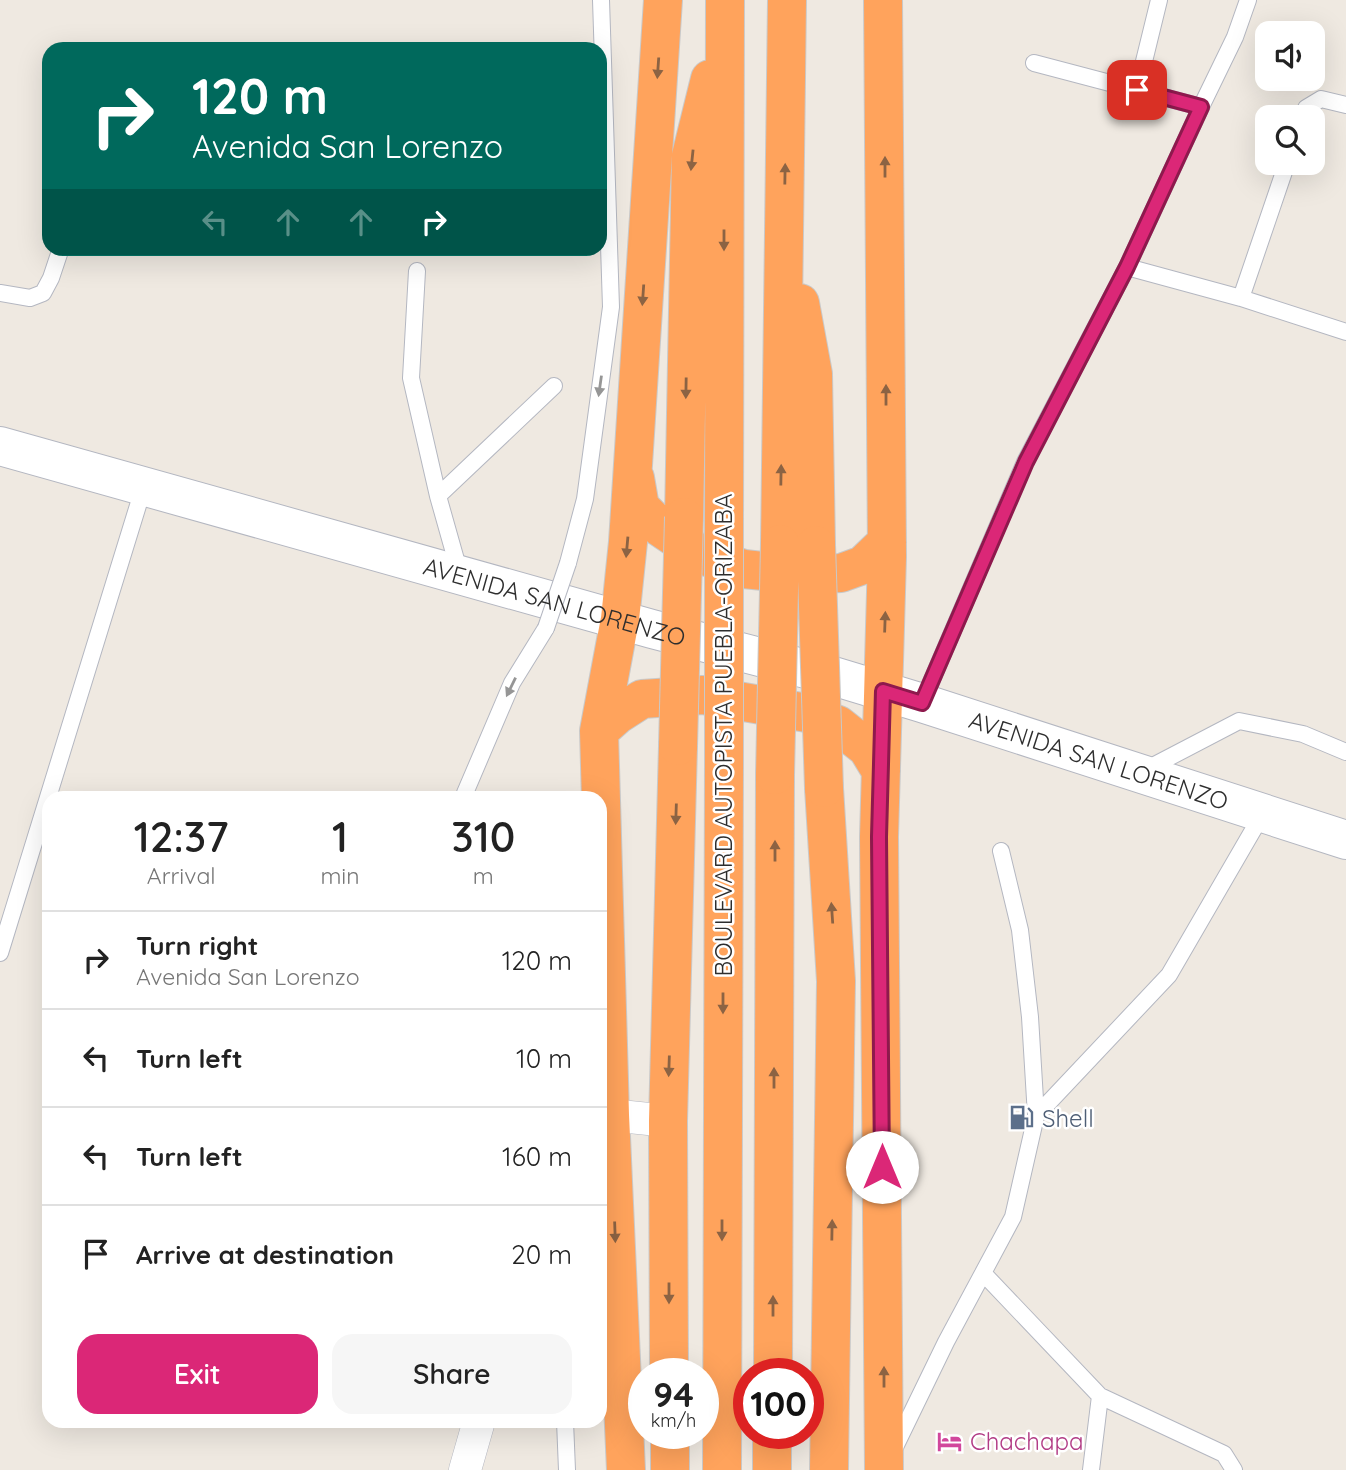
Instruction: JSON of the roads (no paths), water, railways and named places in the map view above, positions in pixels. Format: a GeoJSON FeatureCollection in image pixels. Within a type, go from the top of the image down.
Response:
{"type":"FeatureCollection","features":[{"type":"Feature","properties":{"kind":"highway"},"geometry":{"type":"LineString","coordinates":[[600,791],[599,731],[620,619],[628,542],[663,0]]}},
{"type":"Feature","properties":{"kind":"highway"},"geometry":{"type":"LineString","coordinates":[[787,0],[784,216],[798,544],[824,788],[836,981],[829,1470]]}},
{"type":"Feature","properties":{"kind":"highway"},"geometry":{"type":"LineString","coordinates":[[883,0],[887,542],[879,837],[884,1469]]}},
{"type":"Feature","properties":{"kind":"highway"},"geometry":{"type":"LineString","coordinates":[[669,1358],[668,1121],[691,156],[725,11]]}},
{"type":"Feature","properties":{"kind":"highway","name":"BOULEVARD AUTOPISTA PUEBLA-ORIZABA"},"geometry":{"type":"LineString","coordinates":[[722,1470],[725,11]]}},
{"type":"Feature","properties":{"kind":"highway"},"geometry":{"type":"LineString","coordinates":[[632,466],[640,507],[661,528],[701,555],[744,569],[801,575],[841,573],[863,565],[887,542]]}},
{"type":"Feature","properties":{"kind":"highway"},"geometry":{"type":"LineString","coordinates":[[773,1358],[775,775],[798,544]]}},
{"type":"Feature","properties":{"kind":"highway"},"geometry":{"type":"LineString","coordinates":[[599,731],[642,699],[704,695],[807,713],[838,725],[867,748],[881,771]]}},
{"type":"Feature","properties":{"kind":"highway"},"geometry":{"type":"LineString","coordinates":[[607,1163],[626,1470]]}},
{"type":"Feature","properties":{"kind":"highway"},"geometry":{"type":"LineString","coordinates":[[670,1449],[670,1470]]}},
{"type":"Feature","properties":{"kind":"highway"},"geometry":{"type":"LineString","coordinates":[[772,1449],[772,1470]]}},
{"type":"Feature","properties":{"kind":"street","name":"AVENIDA SAN LORENZO"},"geometry":{"type":"LineString","coordinates":[[0,446],[652,629],[833,676],[1346,840]]}},
{"type":"Feature","properties":{"kind":"street"},"geometry":{"type":"LineString","coordinates":[[607,1114],[668,1121]]}},
{"type":"Feature","properties":{"kind":"street"},"geometry":{"type":"LineString","coordinates":[[464,1470],[477,1428]]}},
{"type":"Feature","properties":{"kind":"lane"},"geometry":{"type":"LineString","coordinates":[[601,0],[602,42]]}},
{"type":"Feature","properties":{"kind":"lane"},"geometry":{"type":"LineString","coordinates":[[1137,90],[1159,0]]}},
{"type":"Feature","properties":{"kind":"lane"},"geometry":{"type":"LineString","coordinates":[[922,703],[1026,462],[1127,267],[1236,37],[1248,0]]}},
{"type":"Feature","properties":{"kind":"lane"},"geometry":{"type":"LineString","coordinates":[[1034,63],[1201,107]]}},
{"type":"Feature","properties":{"kind":"lane"},"geometry":{"type":"LineString","coordinates":[[1311,105],[1321,99],[1346,105]]}},
{"type":"Feature","properties":{"kind":"lane"},"geometry":{"type":"LineString","coordinates":[[1241,298],[1283,175]]}},
{"type":"Feature","properties":{"kind":"lane"},"geometry":{"type":"LineString","coordinates":[[466,791],[512,683],[546,628],[568,563],[585,499],[611,307],[607,184]]}},
{"type":"Feature","properties":{"kind":"lane"},"geometry":{"type":"LineString","coordinates":[[0,293],[30,298],[43,293],[58,256]]}},
{"type":"Feature","properties":{"kind":"lane"},"geometry":{"type":"LineString","coordinates":[[1127,267],[1241,298],[1346,332]]}},
{"type":"Feature","properties":{"kind":"lane"},"geometry":{"type":"LineString","coordinates":[[417,271],[411,378],[438,496],[460,574]]}},
{"type":"Feature","properties":{"kind":"lane"},"geometry":{"type":"LineString","coordinates":[[438,496],[555,386]]}},
{"type":"Feature","properties":{"kind":"lane"},"geometry":{"type":"LineString","coordinates":[[50,791],[144,486]]}},
{"type":"Feature","properties":{"kind":"lane"},"geometry":{"type":"LineString","coordinates":[[1139,773],[1239,721],[1303,733],[1346,752]]}},
{"type":"Feature","properties":{"kind":"lane"},"geometry":{"type":"LineString","coordinates":[[1036,1116],[1168,975],[1264,813]]}},
{"type":"Feature","properties":{"kind":"lane"},"geometry":{"type":"LineString","coordinates":[[0,953],[42,817]]}},
{"type":"Feature","properties":{"kind":"lane"},"geometry":{"type":"LineString","coordinates":[[884,1469],[946,1342],[1013,1217],[1036,1116],[1030,1017],[1020,930],[1001,851]]}},
{"type":"Feature","properties":{"kind":"lane"},"geometry":{"type":"LineString","coordinates":[[983,1273],[1101,1396],[1224,1454],[1234,1470]]}},
{"type":"Feature","properties":{"kind":"lane"},"geometry":{"type":"LineString","coordinates":[[1091,1470],[1101,1396]]}},
{"type":"Feature","properties":{"kind":"lane"},"geometry":{"type":"LineString","coordinates":[[565,1428],[567,1470]]}},
{"type":"Feature","properties":{"kind":"place","name":"Shell"},"geometry":{"type":"Point","coordinates":[1022,1118]}},
{"type":"Feature","properties":{"kind":"place","name":"Chachapa"},"geometry":{"type":"Point","coordinates":[950,1441]}}]}
